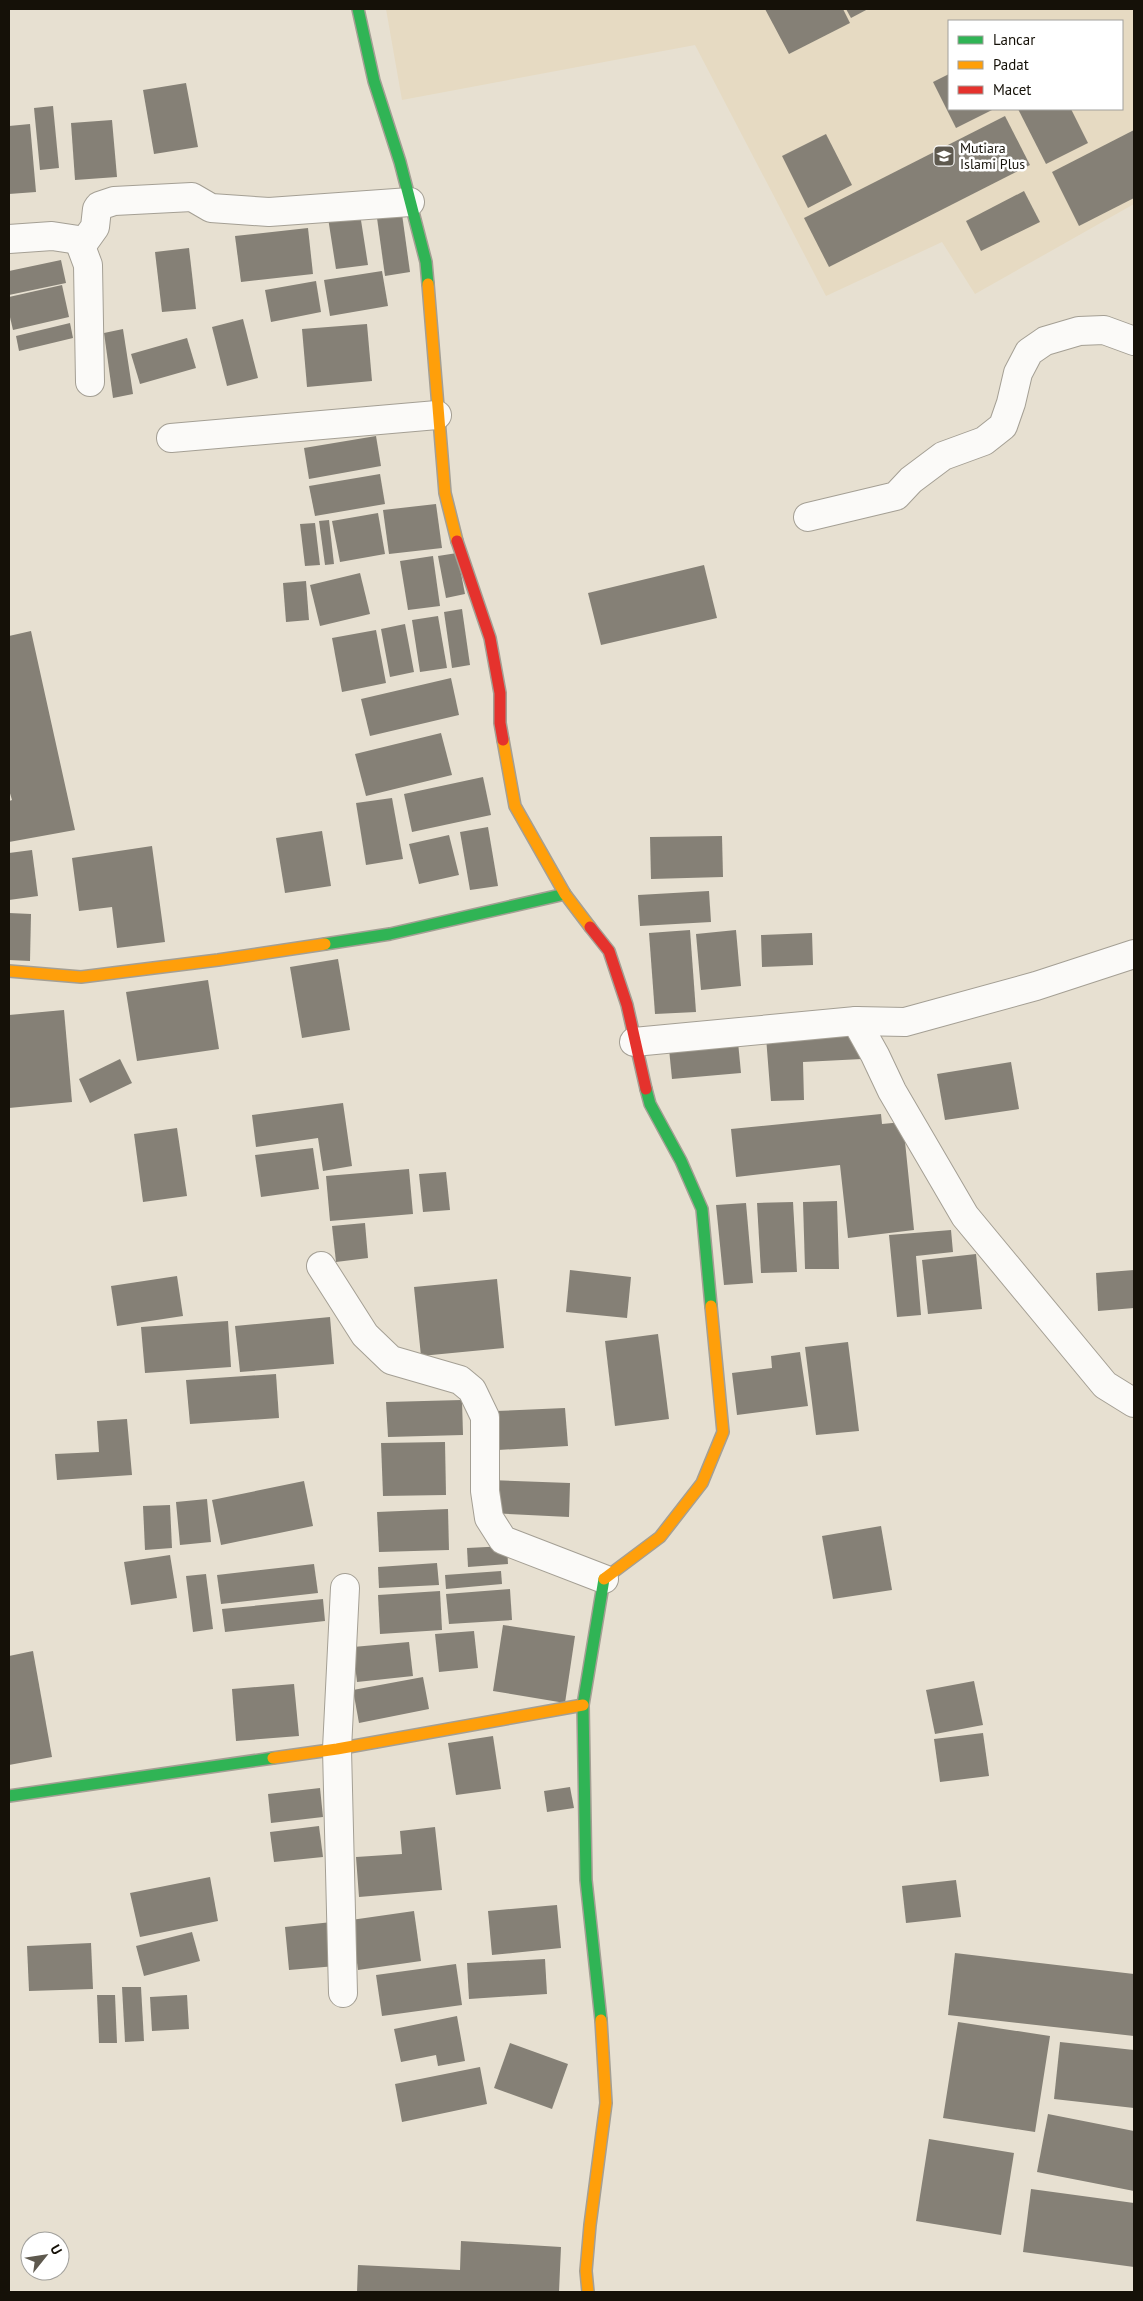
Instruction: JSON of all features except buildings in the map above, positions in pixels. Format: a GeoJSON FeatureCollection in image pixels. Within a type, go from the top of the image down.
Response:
{"type":"FeatureCollection","features":[{"type":"Feature","properties":{"kind":"street"},"geometry":{"type":"LineString","coordinates":[[358,9],[374,81],[400,162],[426,262],[437,415],[445,493],[454,533],[490,638],[500,693],[500,723],[515,806],[536,846],[565,894],[609,951],[627,1005],[634,1042],[650,1104],[681,1160],[702,1209],[723,1432],[702,1483],[660,1538],[604,1578],[584,1705],[586,1880],[603,2041],[606,2103],[596,2161],[586,2271],[588,2292]]}},
{"type":"Feature","properties":{"kind":"street"},"geometry":{"type":"LineString","coordinates":[[9,239],[52,236],[79,241],[89,238],[95,228],[99,206],[114,201],[192,197],[211,208],[269,212],[410,202]]}},
{"type":"Feature","properties":{"kind":"street"},"geometry":{"type":"LineString","coordinates":[[79,241],[88,265],[90,382]]}},
{"type":"Feature","properties":{"kind":"street"},"geometry":{"type":"LineString","coordinates":[[808,516],[896,496],[911,480],[942,456],[984,441],[1003,426],[1011,404],[1018,373],[1029,352],[1045,341],[1080,330],[1104,330],[1134,341]]}},
{"type":"Feature","properties":{"kind":"street"},"geometry":{"type":"LineString","coordinates":[[171,438],[437,415]]}},
{"type":"Feature","properties":{"kind":"street"},"geometry":{"type":"LineString","coordinates":[[9,971],[81,977],[218,960],[390,934],[565,894]]}},
{"type":"Feature","properties":{"kind":"street"},"geometry":{"type":"LineString","coordinates":[[634,1042],[856,1021],[905,1022],[1036,986],[1134,954]]}},
{"type":"Feature","properties":{"kind":"street"},"geometry":{"type":"LineString","coordinates":[[856,1021],[892,1091],[966,1216],[1105,1385],[1134,1403]]}},
{"type":"Feature","properties":{"kind":"street"},"geometry":{"type":"LineString","coordinates":[[321,1266],[365,1335],[391,1360],[460,1380],[472,1390],[485,1417],[485,1491],[489,1518],[502,1540],[604,1578]]}},
{"type":"Feature","properties":{"kind":"street"},"geometry":{"type":"LineString","coordinates":[[343,1993],[337,1749],[345,1588]]}},
{"type":"Feature","properties":{"kind":"street"},"geometry":{"type":"LineString","coordinates":[[9,1796],[337,1749],[584,1705]]}},
{"type":"Feature","properties":{"kind":"shaded area","name":"Mutiara Islami Plus"},"geometry":{"type":"Polygon","coordinates":[[[386,9],[1134,9],[1134,204],[975,294],[942,242],[826,296],[695,45],[402,100],[386,9]]]}},
{"type":"Feature","properties":{"kind":"traffic: fast"},"geometry":{"type":"LineString","coordinates":[[358,9],[374,81],[400,162],[426,262],[428,284]]}},
{"type":"Feature","properties":{"kind":"traffic: fast"},"geometry":{"type":"LineString","coordinates":[[325,944],[390,934],[565,894]]}},
{"type":"Feature","properties":{"kind":"traffic: fast"},"geometry":{"type":"LineString","coordinates":[[646,1089],[650,1104],[681,1161],[702,1209],[711,1306]]}},
{"type":"Feature","properties":{"kind":"traffic: fast"},"geometry":{"type":"LineString","coordinates":[[601,2020],[586,1880],[583,1705],[604,1579]]}},
{"type":"Feature","properties":{"kind":"traffic: fast"},"geometry":{"type":"LineString","coordinates":[[9,1796],[273,1758]]}},
{"type":"Feature","properties":{"kind":"traffic: slow"},"geometry":{"type":"LineString","coordinates":[[428,284],[445,493],[457,541]]}},
{"type":"Feature","properties":{"kind":"traffic: slow"},"geometry":{"type":"LineString","coordinates":[[503,740],[515,806],[565,894],[590,927]]}},
{"type":"Feature","properties":{"kind":"traffic: slow"},"geometry":{"type":"LineString","coordinates":[[9,971],[81,977],[218,960],[325,944]]}},
{"type":"Feature","properties":{"kind":"traffic: slow"},"geometry":{"type":"LineString","coordinates":[[604,1579],[660,1537],[702,1483],[723,1432],[711,1306]]}},
{"type":"Feature","properties":{"kind":"traffic: slow"},"geometry":{"type":"LineString","coordinates":[[273,1758],[337,1749],[583,1705]]}},
{"type":"Feature","properties":{"kind":"traffic: slow"},"geometry":{"type":"LineString","coordinates":[[588,2292],[586,2271],[590,2225],[606,2103],[601,2020]]}},
{"type":"Feature","properties":{"kind":"traffic: jam"},"geometry":{"type":"LineString","coordinates":[[457,541],[490,638],[500,693],[500,723],[503,740]]}},
{"type":"Feature","properties":{"kind":"traffic: jam"},"geometry":{"type":"LineString","coordinates":[[590,927],[609,951],[627,1005],[646,1089]]}},
{"type":"Feature","properties":{"kind":"place","name":"Mutiara Islami Plus"},"geometry":{"type":"Point","coordinates":[944,156]}}]}
